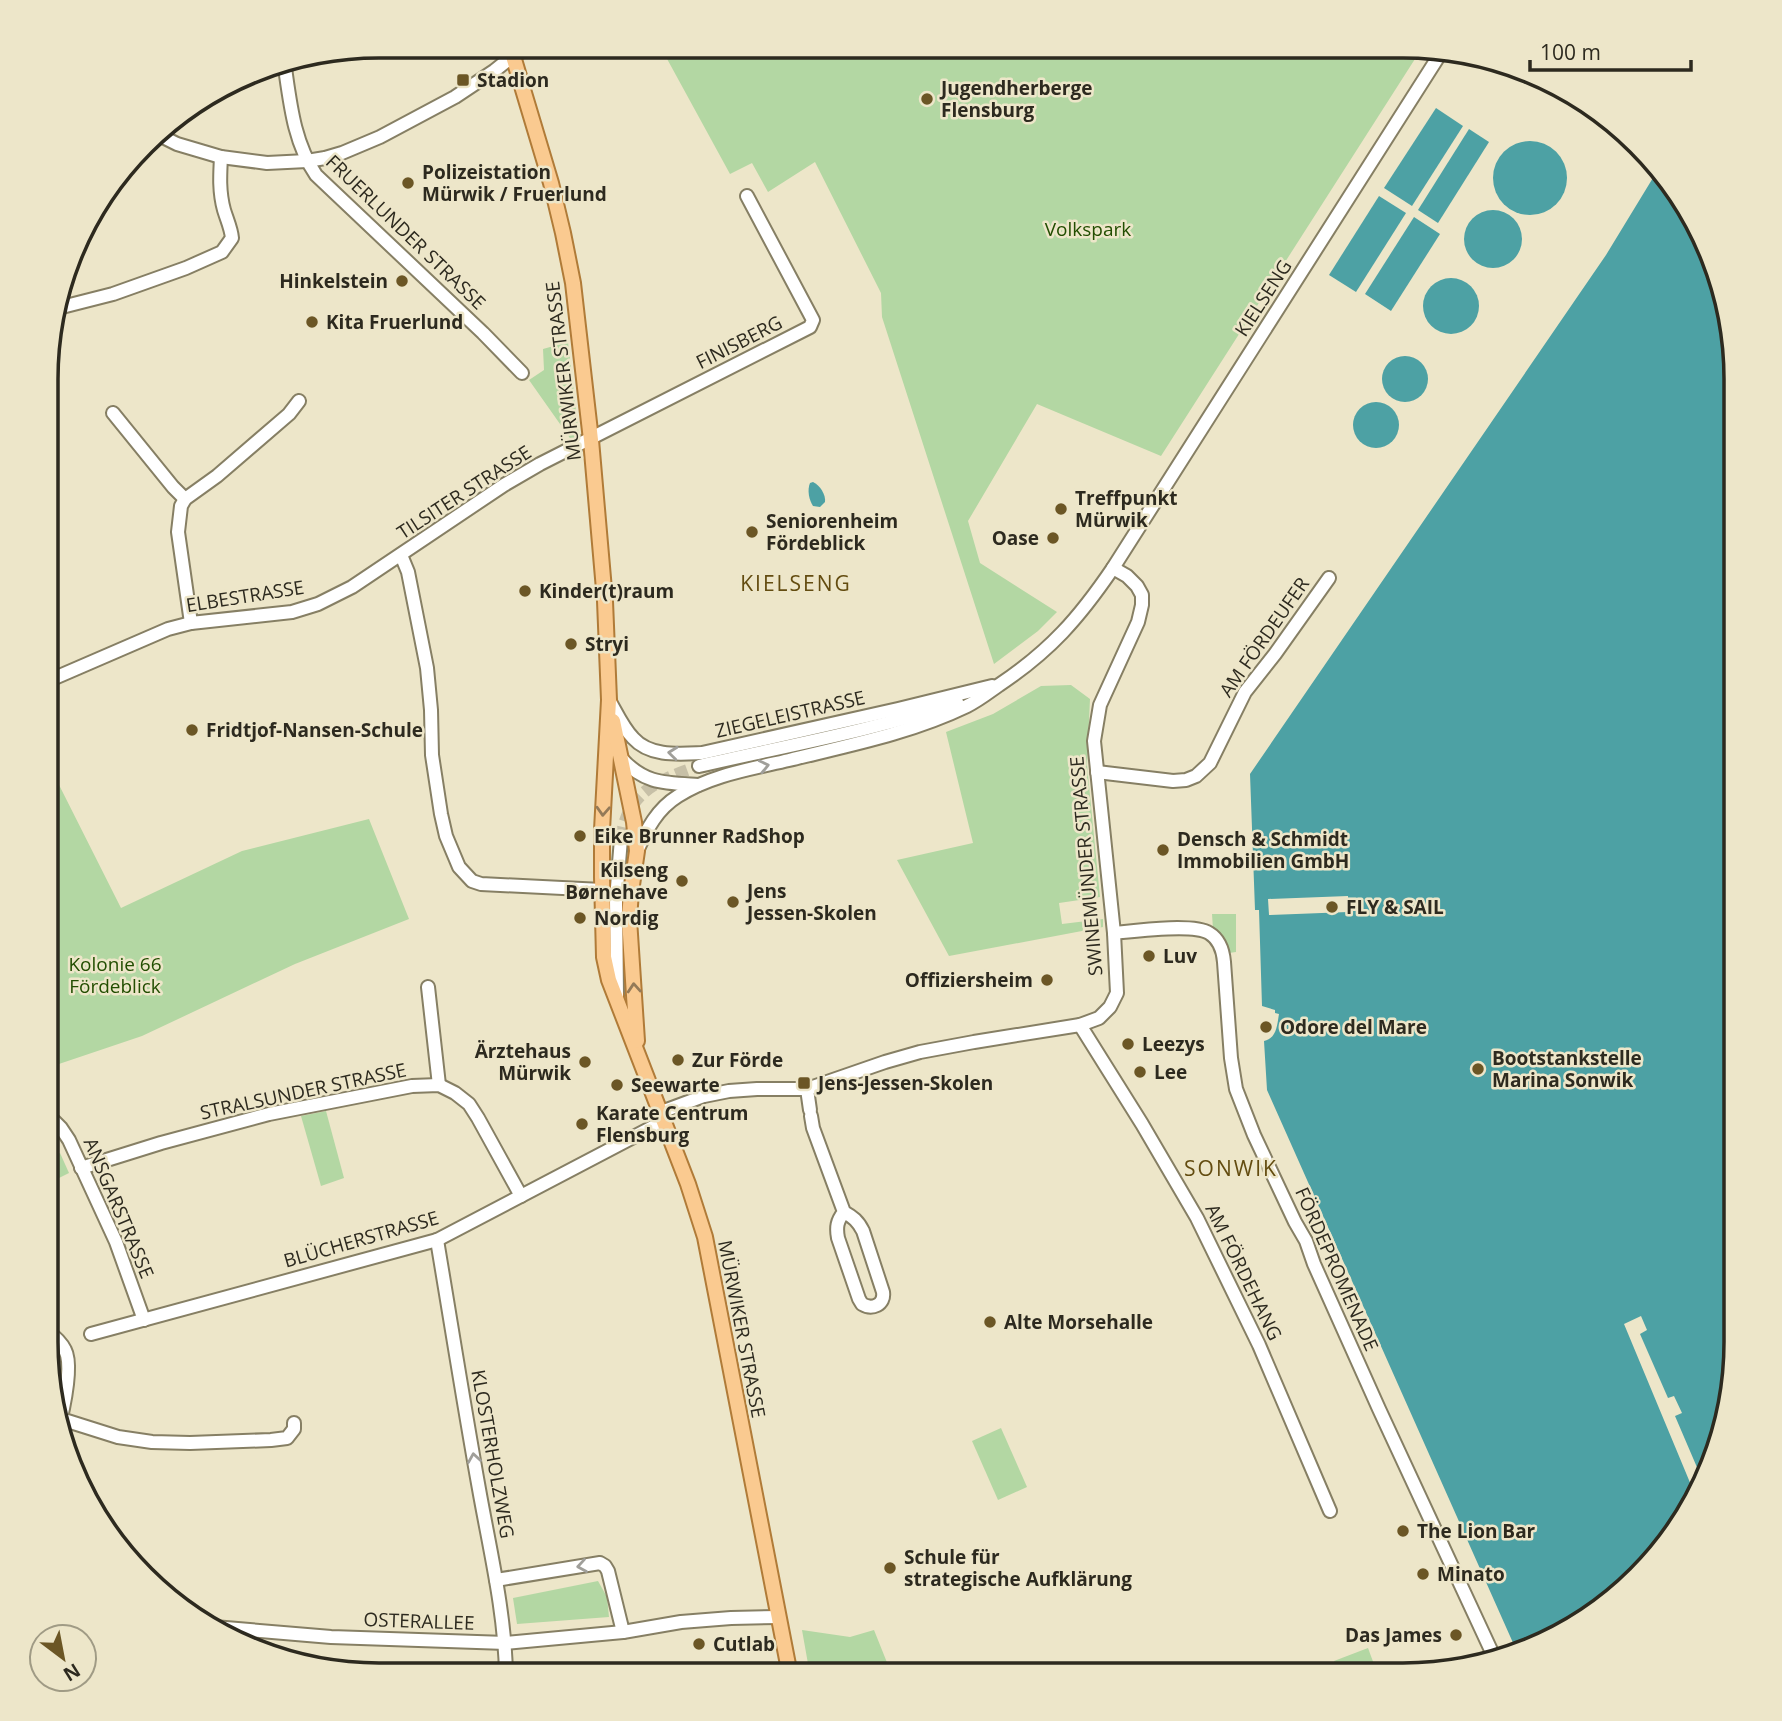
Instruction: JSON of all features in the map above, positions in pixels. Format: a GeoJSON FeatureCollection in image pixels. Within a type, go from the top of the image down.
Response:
{"type":"FeatureCollection","features":[{"type":"Feature","properties":{"kind":"main road","name":"MÜRWIKER STRASSE"},"geometry":{"type":"LineString","coordinates":[[514,58],[563,233],[573,283],[591,440],[604,588],[609,700],[602,830],[604,957],[609,980],[688,1184],[705,1237],[788,1663]]}},
{"type":"Feature","properties":{"kind":"main road","name":"MÜRWIKER STRASSE"},"geometry":{"type":"LineString","coordinates":[[609,700],[634,822],[637,851],[629,919],[638,1056]]}},
{"type":"Feature","properties":{"kind":"street"},"geometry":{"type":"LineString","coordinates":[[166,138],[221,157],[267,163],[307,161],[342,153],[380,137],[455,97],[494,71],[506,58]]}},
{"type":"Feature","properties":{"kind":"street","name":"KIELSENG"},"geometry":{"type":"LineString","coordinates":[[1113,568],[1437,59]]}},
{"type":"Feature","properties":{"kind":"street","name":"FRUERLUNDER STRASSE"},"geometry":{"type":"LineString","coordinates":[[286,72],[295,126],[307,161],[316,175],[522,373]]}},
{"type":"Feature","properties":{"kind":"street"},"geometry":{"type":"LineString","coordinates":[[67,305],[149,282],[222,252],[229,245],[232,229],[224,211],[220,190],[221,157]]}},
{"type":"Feature","properties":{"kind":"street","name":"FINISBERG"},"geometry":{"type":"LineString","coordinates":[[591,440],[810,327],[813,320],[747,196]]}},
{"type":"Feature","properties":{"kind":"street"},"geometry":{"type":"LineString","coordinates":[[191,623],[178,531],[181,506],[185,499],[289,414],[299,401]]}},
{"type":"Feature","properties":{"kind":"street"},"geometry":{"type":"LineString","coordinates":[[113,413],[185,499]]}},
{"type":"Feature","properties":{"kind":"street","name":"TILSITER STRASSE"},"geometry":{"type":"LineString","coordinates":[[591,440],[540,464],[504,485],[401,555],[408,572],[426,668],[437,793],[446,836],[459,867],[472,881],[481,884],[602,890]]}},
{"type":"Feature","properties":{"kind":"street","name":"ELBESTRASSE"},"geometry":{"type":"LineString","coordinates":[[58,677],[168,629],[191,623],[281,614],[318,604],[352,587],[401,555]]}},
{"type":"Feature","properties":{"kind":"street","name":"ZIEGELEISTRASSE"},"geometry":{"type":"LineString","coordinates":[[637,851],[655,816],[676,798],[699,785],[727,774],[891,736],[970,704],[1037,658],[1063,633],[1113,568]]}},
{"type":"Feature","properties":{"kind":"street","name":"SWINEMÜNDER STRASSE"},"geometry":{"type":"LineString","coordinates":[[662,1117],[704,1096],[757,1089],[807,1089],[920,1052],[1080,1026],[1099,1018],[1111,1007],[1117,993],[1114,933],[1094,741],[1100,705],[1138,622],[1142,605],[1142,595],[1137,586],[1113,568]]}},
{"type":"Feature","properties":{"kind":"street","name":"AM FÖRDEUFER"},"geometry":{"type":"LineString","coordinates":[[1097,772],[1173,781],[1186,780],[1204,770],[1216,754],[1245,692],[1329,578]]}},
{"type":"Feature","properties":{"kind":"street","name":"ZIEGELEISTRASSE"},"geometry":{"type":"LineString","coordinates":[[609,700],[633,738],[646,748],[671,755],[702,754],[1002,683]]}},
{"type":"Feature","properties":{"kind":"street","name":"ZIEGELEISTRASSE"},"geometry":{"type":"LineString","coordinates":[[699,766],[921,714],[967,699],[1002,683]]}},
{"type":"Feature","properties":{"kind":"street"},"geometry":{"type":"LineString","coordinates":[[609,719],[611,738],[621,759]]}},
{"type":"Feature","properties":{"kind":"street","name":"ZIEGELEISTRASSE"},"geometry":{"type":"LineString","coordinates":[[621,759],[633,771],[646,778],[699,785]]}},
{"type":"Feature","properties":{"kind":"street"},"geometry":{"type":"LineString","coordinates":[[617,1000],[615,899],[621,839]]}},
{"type":"Feature","properties":{"kind":"street","name":"FÖRDEPROMENADE"},"geometry":{"type":"LineString","coordinates":[[1114,933],[1200,929],[1211,934],[1223,951],[1236,1089],[1254,1135],[1306,1241],[1379,1409],[1491,1650]]}},
{"type":"Feature","properties":{"kind":"street"},"geometry":{"type":"LineString","coordinates":[[428,987],[439,1085],[469,1104],[521,1196]]}},
{"type":"Feature","properties":{"kind":"street","name":"AM FÖRDEHANG"},"geometry":{"type":"LineString","coordinates":[[1080,1026],[1197,1218],[1259,1345],[1329,1511]]}},
{"type":"Feature","properties":{"kind":"street","name":"STRALSUNDER STRASSE"},"geometry":{"type":"LineString","coordinates":[[81,1168],[269,1114],[412,1086],[439,1085]]}},
{"type":"Feature","properties":{"kind":"street"},"geometry":{"type":"LineString","coordinates":[[807,1089],[813,1128],[844,1212],[852,1216],[863,1231],[883,1292],[882,1301],[872,1307],[862,1304],[859,1299],[838,1238],[837,1221],[844,1212]]}},
{"type":"Feature","properties":{"kind":"street","name":"BLÜCHERSTRASSE"},"geometry":{"type":"LineString","coordinates":[[90,1334],[437,1240],[662,1117]]}},
{"type":"Feature","properties":{"kind":"street","name":"ANSGARSTRASSE"},"geometry":{"type":"LineString","coordinates":[[58,1126],[69,1140],[116,1242],[144,1320]]}},
{"type":"Feature","properties":{"kind":"street","name":"KLOSTERHOLZWEG"},"geometry":{"type":"LineString","coordinates":[[437,1240],[496,1580],[506,1643],[506,1663]]}},
{"type":"Feature","properties":{"kind":"street"},"geometry":{"type":"LineString","coordinates":[[58,1340],[68,1360],[63,1402]]}},
{"type":"Feature","properties":{"kind":"street"},"geometry":{"type":"LineString","coordinates":[[68,1422],[117,1437],[152,1442],[190,1443],[287,1438],[294,1429],[294,1423]]}},
{"type":"Feature","properties":{"kind":"street"},"geometry":{"type":"LineString","coordinates":[[496,1580],[600,1563],[606,1566],[608,1571],[623,1632]]}},
{"type":"Feature","properties":{"kind":"street","name":"OSTERALLEE"},"geometry":{"type":"LineString","coordinates":[[235,1629],[331,1637],[506,1643],[623,1632],[681,1622],[779,1617]]}},
{"type":"Feature","properties":{"kind":"green space","name":"Volkspark"},"geometry":{"type":"Polygon","coordinates":[[[667,58],[1416,58],[1161,456],[1037,404],[968,521],[980,563],[1057,612],[1038,631],[994,664],[882,317],[881,293],[815,162],[768,192],[752,163],[730,174],[667,58]]]}},
{"type":"Feature","properties":{"kind":"green space"},"geometry":{"type":"Polygon","coordinates":[[[568,342],[579,436],[572,441],[529,380],[544,370],[543,349],[568,342]]]}},
{"type":"Feature","properties":{"kind":"green space"},"geometry":{"type":"Polygon","coordinates":[[[1071,685],[1090,699],[1087,765],[1100,897],[1059,903],[1062,924],[1103,919],[1103,927],[949,956],[897,860],[973,843],[946,732],[993,714],[1041,686],[1071,685]]]}},
{"type":"Feature","properties":{"kind":"green space","name":"Kolonie 66 Fördeblick"},"geometry":{"type":"Polygon","coordinates":[[[58,783],[121,908],[242,851],[369,819],[409,919],[295,964],[142,1036],[58,1064],[58,783]]]}},
{"type":"Feature","properties":{"kind":"green space"},"geometry":{"type":"Polygon","coordinates":[[[1212,914],[1236,914],[1236,952],[1229,953],[1223,938],[1213,929],[1212,914]]]}},
{"type":"Feature","properties":{"kind":"green space"},"geometry":{"type":"Polygon","coordinates":[[[326,1111],[344,1178],[321,1186],[301,1116],[326,1111]]]}},
{"type":"Feature","properties":{"kind":"green space"},"geometry":{"type":"Polygon","coordinates":[[[60,1153],[69,1173],[58,1178],[60,1153]]]}},
{"type":"Feature","properties":{"kind":"green space"},"geometry":{"type":"Polygon","coordinates":[[[1001,1428],[1027,1487],[998,1500],[972,1441],[1001,1428]]]}},
{"type":"Feature","properties":{"kind":"green space"},"geometry":{"type":"Polygon","coordinates":[[[598,1581],[607,1597],[609,1617],[517,1624],[513,1598],[598,1581]]]}},
{"type":"Feature","properties":{"kind":"green space"},"geometry":{"type":"Polygon","coordinates":[[[802,1630],[850,1637],[874,1630],[887,1663],[808,1663],[802,1630]]]}},
{"type":"Feature","properties":{"kind":"green space"},"geometry":{"type":"Polygon","coordinates":[[[1368,1648],[1374,1663],[1335,1663],[1334,1661],[1368,1648]]]}},
{"type":"Feature","properties":{"kind":"water"},"geometry":{"type":"Polygon","coordinates":[[[1436,108],[1463,126],[1412,206],[1384,188],[1436,108]]]}},
{"type":"Feature","properties":{"kind":"water"},"geometry":{"type":"Polygon","coordinates":[[[1469,129],[1489,142],[1438,223],[1418,210],[1469,129]]]}},
{"type":"Feature","properties":{"kind":"water"},"geometry":{"type":"Polygon","coordinates":[[[1530,141],[1551,147],[1561,157],[1567,178],[1561,199],[1551,209],[1530,215],[1509,209],[1499,199],[1493,178],[1499,157],[1509,147],[1530,141]]]}},
{"type":"Feature","properties":{"kind":"water"},"geometry":{"type":"Polygon","coordinates":[[[1653,177],[1681,218],[1700,256],[1722,337],[1724,1363],[1718,1405],[1698,1469],[1675,1416],[1682,1413],[1674,1396],[1668,1398],[1640,1334],[1647,1330],[1641,1316],[1624,1324],[1691,1484],[1658,1538],[1615,1584],[1564,1620],[1513,1643],[1267,1090],[1264,1041],[1274,1034],[1279,1014],[1262,1006],[1250,774],[1606,255],[1653,177]]]}},
{"type":"Feature","properties":{"kind":"water"},"geometry":{"type":"Polygon","coordinates":[[[1379,196],[1406,213],[1356,292],[1329,275],[1379,196]]]}},
{"type":"Feature","properties":{"kind":"water"},"geometry":{"type":"Polygon","coordinates":[[[1493,210],[1509,215],[1517,223],[1522,239],[1517,255],[1509,263],[1493,268],[1477,263],[1469,255],[1464,239],[1469,223],[1477,215],[1493,210]]]}},
{"type":"Feature","properties":{"kind":"water"},"geometry":{"type":"Polygon","coordinates":[[[1414,217],[1440,234],[1391,311],[1365,294],[1414,217]]]}},
{"type":"Feature","properties":{"kind":"water"},"geometry":{"type":"Polygon","coordinates":[[[1446,278],[1456,278],[1471,286],[1477,295],[1477,317],[1471,326],[1456,334],[1446,334],[1428,322],[1423,311],[1423,301],[1435,283],[1446,278]]]}},
{"type":"Feature","properties":{"kind":"water"},"geometry":{"type":"Polygon","coordinates":[[[1405,356],[1421,363],[1428,379],[1421,395],[1405,402],[1389,395],[1382,379],[1389,363],[1405,356]]]}},
{"type":"Feature","properties":{"kind":"water"},"geometry":{"type":"Polygon","coordinates":[[[1376,402],[1392,409],[1399,425],[1392,441],[1376,448],[1360,441],[1353,425],[1360,409],[1376,402]]]}},
{"type":"Feature","properties":{"kind":"water"},"geometry":{"type":"Polygon","coordinates":[[[813,482],[825,496],[825,502],[820,507],[813,506],[810,498],[809,486],[813,482]]]}},
{"type":"Feature","properties":{"kind":"pier"},"geometry":{"type":"Polygon","coordinates":[[[1348,896],[1348,900],[1362,899],[1362,907],[1348,908],[1348,912],[1269,915],[1268,899],[1348,896]]]}},
{"type":"Feature","properties":{"kind":"tunnel"},"geometry":{"type":"LineString","coordinates":[[621,839],[624,823],[638,798],[658,783],[699,766]]}},
{"type":"Feature","properties":{"kind":"place","name":"Stadion"},"geometry":{"type":"Point","coordinates":[463,80]}},
{"type":"Feature","properties":{"kind":"place","name":"Jugendherberge Flensburg"},"geometry":{"type":"Point","coordinates":[927,99]}},
{"type":"Feature","properties":{"kind":"place","name":"Polizeistation Mürwik / Fruerlund"},"geometry":{"type":"Point","coordinates":[408,183]}},
{"type":"Feature","properties":{"kind":"place","name":"Hinkelstein"},"geometry":{"type":"Point","coordinates":[402,281]}},
{"type":"Feature","properties":{"kind":"place","name":"Kita Fruerlund"},"geometry":{"type":"Point","coordinates":[312,322]}},
{"type":"Feature","properties":{"kind":"place","name":"Treffpunkt Mürwik"},"geometry":{"type":"Point","coordinates":[1061,509]}},
{"type":"Feature","properties":{"kind":"place","name":"Seniorenheim Fördeblick"},"geometry":{"type":"Point","coordinates":[752,532]}},
{"type":"Feature","properties":{"kind":"place","name":"Oase"},"geometry":{"type":"Point","coordinates":[1053,538]}},
{"type":"Feature","properties":{"kind":"place","name":"Kinder(t)raum"},"geometry":{"type":"Point","coordinates":[525,591]}},
{"type":"Feature","properties":{"kind":"place","name":"Stryi"},"geometry":{"type":"Point","coordinates":[571,644]}},
{"type":"Feature","properties":{"kind":"place","name":"Fridtjof-Nansen-Schule"},"geometry":{"type":"Point","coordinates":[192,730]}},
{"type":"Feature","properties":{"kind":"place","name":"Eike Brunner RadShop"},"geometry":{"type":"Point","coordinates":[580,836]}},
{"type":"Feature","properties":{"kind":"place","name":"Densch & Schmidt Immobilien GmbH"},"geometry":{"type":"Point","coordinates":[1163,850]}},
{"type":"Feature","properties":{"kind":"place","name":"Kilseng Børnehave"},"geometry":{"type":"Point","coordinates":[682,881]}},
{"type":"Feature","properties":{"kind":"place","name":"Jens Jessen-Skolen"},"geometry":{"type":"Point","coordinates":[733,902]}},
{"type":"Feature","properties":{"kind":"place","name":"FLY & SAIL"},"geometry":{"type":"Point","coordinates":[1332,907]}},
{"type":"Feature","properties":{"kind":"place","name":"Nordig"},"geometry":{"type":"Point","coordinates":[580,918]}},
{"type":"Feature","properties":{"kind":"place","name":"Luv"},"geometry":{"type":"Point","coordinates":[1149,956]}},
{"type":"Feature","properties":{"kind":"place","name":"Offiziersheim"},"geometry":{"type":"Point","coordinates":[1047,980]}},
{"type":"Feature","properties":{"kind":"place","name":"Odore del Mare"},"geometry":{"type":"Point","coordinates":[1266,1027]}},
{"type":"Feature","properties":{"kind":"place","name":"Leezys"},"geometry":{"type":"Point","coordinates":[1128,1044]}},
{"type":"Feature","properties":{"kind":"place","name":"Zur Förde"},"geometry":{"type":"Point","coordinates":[678,1060]}},
{"type":"Feature","properties":{"kind":"place","name":"Ärztehaus Mürwik"},"geometry":{"type":"Point","coordinates":[585,1062]}},
{"type":"Feature","properties":{"kind":"place","name":"Bootstankstelle Marina Sonwik"},"geometry":{"type":"Point","coordinates":[1478,1069]}},
{"type":"Feature","properties":{"kind":"place","name":"Lee"},"geometry":{"type":"Point","coordinates":[1140,1072]}},
{"type":"Feature","properties":{"kind":"place","name":"Jens-Jessen-Skolen"},"geometry":{"type":"Point","coordinates":[804,1083]}},
{"type":"Feature","properties":{"kind":"place","name":"Seewarte"},"geometry":{"type":"Point","coordinates":[617,1085]}},
{"type":"Feature","properties":{"kind":"place","name":"Karate Centrum Flensburg"},"geometry":{"type":"Point","coordinates":[582,1124]}},
{"type":"Feature","properties":{"kind":"place","name":"Alte Morsehalle"},"geometry":{"type":"Point","coordinates":[990,1322]}},
{"type":"Feature","properties":{"kind":"place","name":"The Lion Bar"},"geometry":{"type":"Point","coordinates":[1403,1531]}},
{"type":"Feature","properties":{"kind":"place","name":"Schule für strategische Aufklärung"},"geometry":{"type":"Point","coordinates":[890,1568]}},
{"type":"Feature","properties":{"kind":"place","name":"Minato"},"geometry":{"type":"Point","coordinates":[1423,1574]}},
{"type":"Feature","properties":{"kind":"place","name":"Das James"},"geometry":{"type":"Point","coordinates":[1456,1635]}},
{"type":"Feature","properties":{"kind":"place","name":"Cutlab"},"geometry":{"type":"Point","coordinates":[699,1644]}},
{"type":"Feature","properties":{"kind":"district","name":"KIELSENG"},"geometry":{"type":"Point","coordinates":[796,583]}},
{"type":"Feature","properties":{"kind":"district","name":"SONWIK"},"geometry":{"type":"Point","coordinates":[1231,1168]}}]}
